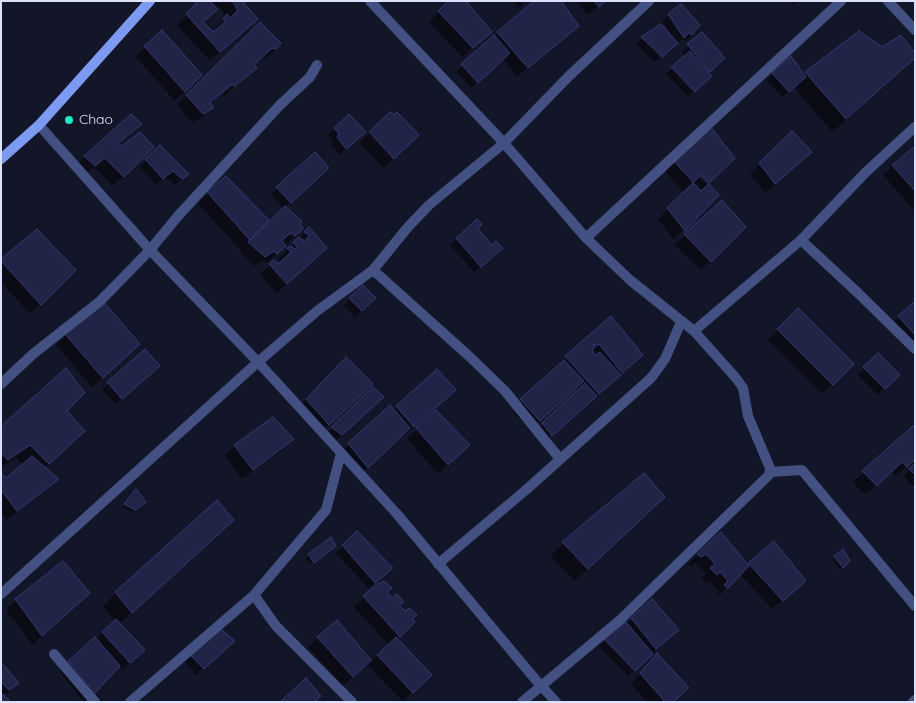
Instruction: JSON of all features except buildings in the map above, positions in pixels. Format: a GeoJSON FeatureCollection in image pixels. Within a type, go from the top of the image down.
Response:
{"type":"FeatureCollection","features":[{"type":"Feature","properties":{"kind":"street"},"geometry":{"type":"LineString","coordinates":[[1,159],[39,125],[150,1]]}},
{"type":"Feature","properties":{"kind":"street"},"geometry":{"type":"LineString","coordinates":[[370,1],[504,144],[586,238],[630,280],[694,331],[743,388],[748,416],[770,472],[770,475],[620,620],[522,702]]}},
{"type":"Feature","properties":{"kind":"street"},"geometry":{"type":"LineString","coordinates":[[2,593],[258,362],[317,311],[373,270],[408,227],[429,205],[504,144],[568,77],[649,1]]}},
{"type":"Feature","properties":{"kind":"street"},"geometry":{"type":"LineString","coordinates":[[586,238],[841,1]]}},
{"type":"Feature","properties":{"kind":"street"},"geometry":{"type":"LineString","coordinates":[[888,1],[915,30]]}},
{"type":"Feature","properties":{"kind":"street"},"geometry":{"type":"LineString","coordinates":[[1,384],[33,354],[99,302],[150,250],[178,216],[280,105],[310,77],[316,64]]}},
{"type":"Feature","properties":{"kind":"street"},"geometry":{"type":"LineString","coordinates":[[39,125],[150,250],[258,362],[397,514],[556,702]]}},
{"type":"Feature","properties":{"kind":"street"},"geometry":{"type":"LineString","coordinates":[[694,331],[801,240],[866,172],[915,127]]}},
{"type":"Feature","properties":{"kind":"street"},"geometry":{"type":"LineString","coordinates":[[801,240],[915,349]]}},
{"type":"Feature","properties":{"kind":"street"},"geometry":{"type":"LineString","coordinates":[[373,270],[505,391],[560,459]]}},
{"type":"Feature","properties":{"kind":"street"},"geometry":{"type":"LineString","coordinates":[[438,564],[528,489],[651,378],[665,359],[681,322]]}},
{"type":"Feature","properties":{"kind":"street"},"geometry":{"type":"LineString","coordinates":[[130,702],[254,595],[326,510],[340,453]]}},
{"type":"Feature","properties":{"kind":"street"},"geometry":{"type":"LineString","coordinates":[[770,472],[802,470],[915,606]]}},
{"type":"Feature","properties":{"kind":"street"},"geometry":{"type":"LineString","coordinates":[[254,595],[276,626],[352,702]]}},
{"type":"Feature","properties":{"kind":"street"},"geometry":{"type":"LineString","coordinates":[[54,654],[95,702]]}},
{"type":"Feature","properties":{"kind":"place","name":"Chao"},"geometry":{"type":"Point","coordinates":[69,120]}}]}
